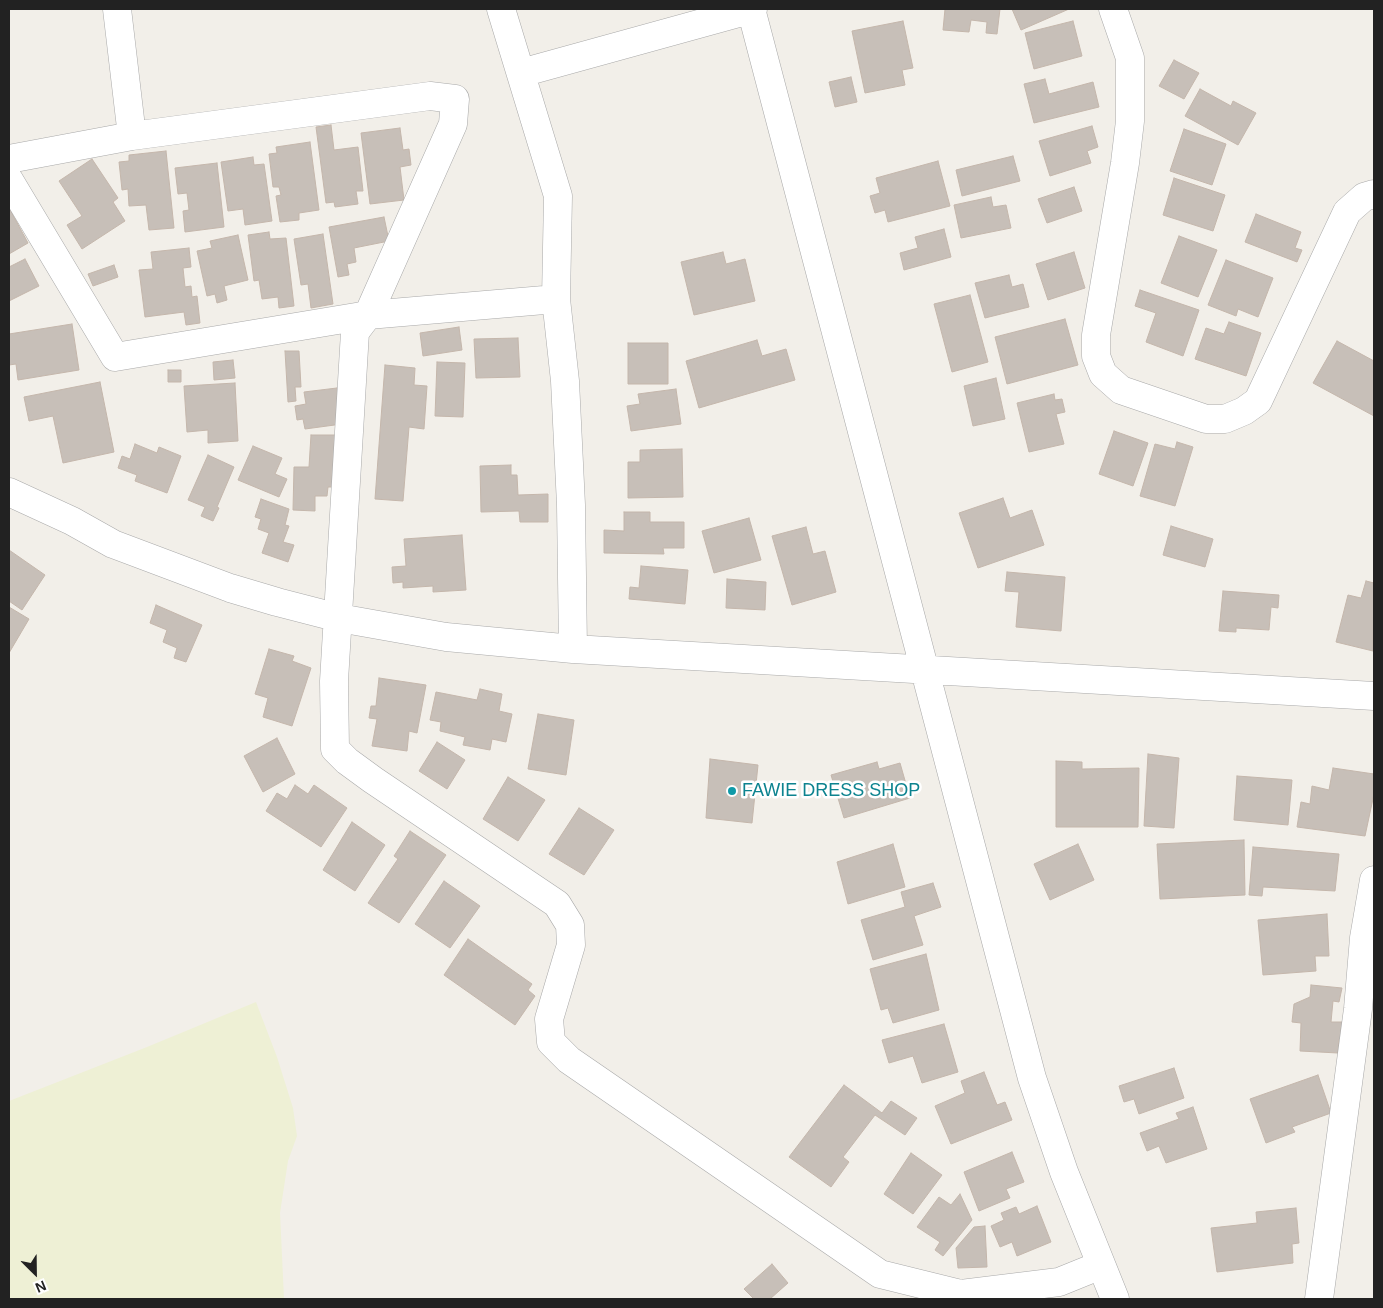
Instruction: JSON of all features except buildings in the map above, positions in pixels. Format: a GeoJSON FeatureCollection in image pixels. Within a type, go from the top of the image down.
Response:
{"type":"FeatureCollection","features":[{"type":"Feature","properties":{"kind":"street"},"geometry":{"type":"LineString","coordinates":[[117,9],[132,136]]}},
{"type":"Feature","properties":{"kind":"street"},"geometry":{"type":"LineString","coordinates":[[501,9],[558,196],[556,299],[565,381],[572,504],[573,649]]}},
{"type":"Feature","properties":{"kind":"street"},"geometry":{"type":"LineString","coordinates":[[521,73],[752,9],[1032,1078],[1064,1172],[1115,1299]]}},
{"type":"Feature","properties":{"kind":"street"},"geometry":{"type":"LineString","coordinates":[[1113,9],[1130,58],[1130,121],[1126,163],[1096,335],[1096,356],[1103,374],[1121,390],[1206,419],[1225,419],[1244,411],[1258,401],[1348,212],[1364,197],[1374,194]]}},
{"type":"Feature","properties":{"kind":"street"},"geometry":{"type":"LineString","coordinates":[[9,159],[132,136],[430,96],[455,99],[453,124],[368,315],[355,332],[334,682],[335,749],[347,761],[373,780],[557,904],[570,926],[571,945],[549,1019],[551,1042],[570,1060],[880,1274],[960,1294],[1059,1282],[1101,1265]]}},
{"type":"Feature","properties":{"kind":"street"},"geometry":{"type":"LineString","coordinates":[[9,180],[115,357],[368,315],[556,299]]}},
{"type":"Feature","properties":{"kind":"street"},"geometry":{"type":"LineString","coordinates":[[9,492],[72,521],[113,544],[240,591],[339,618],[446,637],[573,649],[1374,696]]}},
{"type":"Feature","properties":{"kind":"street"},"geometry":{"type":"LineString","coordinates":[[1319,1299],[1366,1011],[1364,938],[1374,880]]}},
{"type":"Feature","properties":{"kind":"green space"},"geometry":{"type":"Polygon","coordinates":[[[256,1002],[277,1057],[293,1108],[297,1136],[288,1161],[280,1213],[284,1299],[9,1299],[9,1101],[256,1002]]]}},
{"type":"Feature","properties":{"kind":"place","name":"FAWIE DRESS SHOP"},"geometry":{"type":"Point","coordinates":[732,791]}}]}
